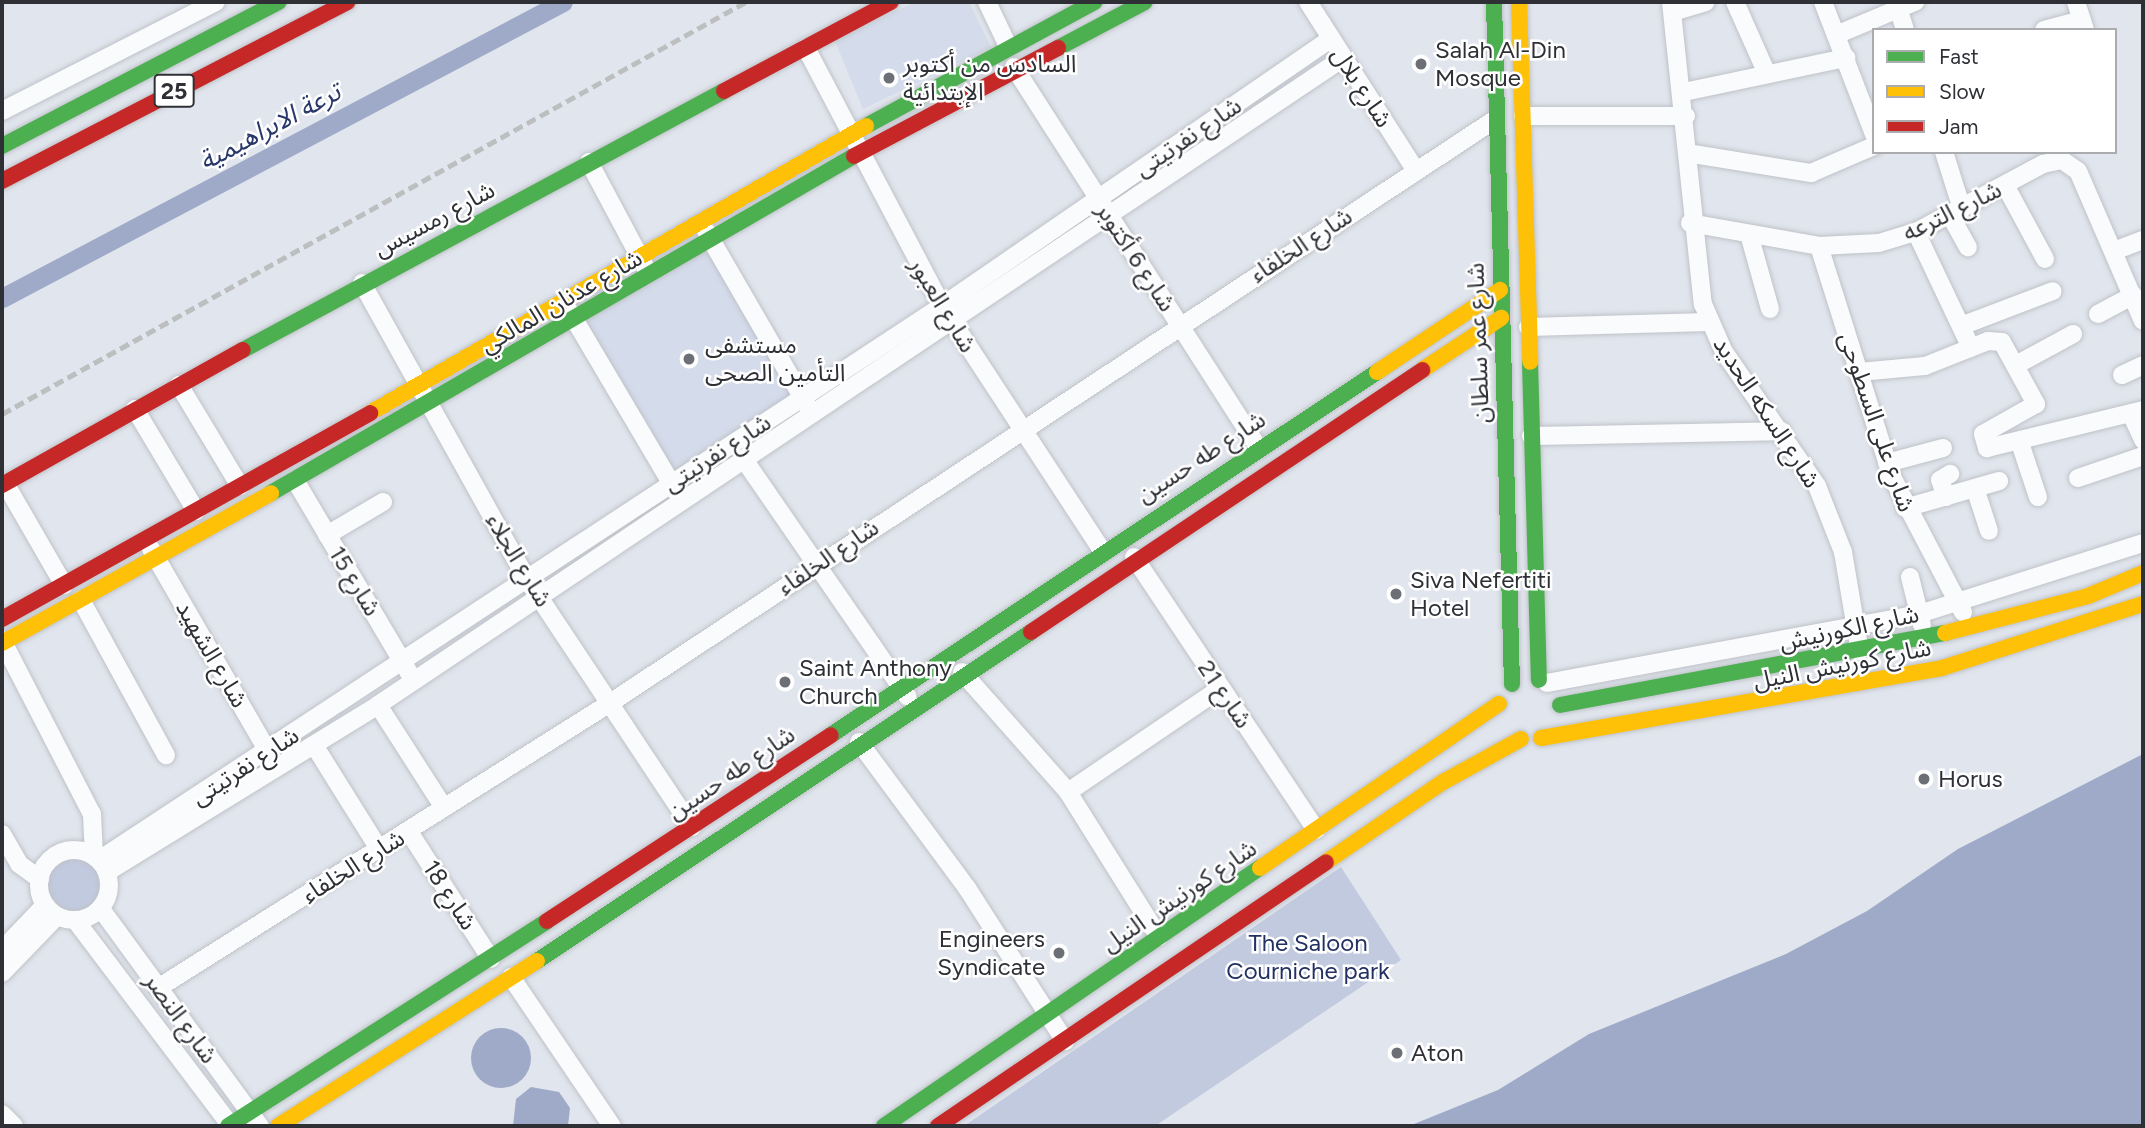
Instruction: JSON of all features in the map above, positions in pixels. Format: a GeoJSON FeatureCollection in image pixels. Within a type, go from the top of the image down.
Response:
{"type":"FeatureCollection","features":[{"type":"Feature","properties":{"kind":"main road","name":"25"},"geometry":{"type":"LineString","coordinates":[[2,146],[279,2]]}},
{"type":"Feature","properties":{"kind":"main road","name":"25"},"geometry":{"type":"LineString","coordinates":[[2,181],[347,2]]}},
{"type":"Feature","properties":{"kind":"main road","name":"شارع رمسيس"},"geometry":{"type":"LineString","coordinates":[[3,484],[362,283],[891,2]]}},
{"type":"Feature","properties":{"kind":"main road","name":"شارع عدنان المالكي"},"geometry":{"type":"LineString","coordinates":[[2,619],[565,303],[849,135],[1008,46],[1094,2]]}},
{"type":"Feature","properties":{"kind":"main road","name":"شارع عدنان المالكي"},"geometry":{"type":"LineString","coordinates":[[2,642],[430,404],[858,154],[1014,67],[1145,2]]}},
{"type":"Feature","properties":{"kind":"main road","name":"شارع عمر سلطان"},"geometry":{"type":"LineString","coordinates":[[1494,2],[1494,120],[1512,684]]}},
{"type":"Feature","properties":{"kind":"main road","name":"شارع عمر سلطان"},"geometry":{"type":"LineString","coordinates":[[1519,2],[1531,436],[1543,681]]}},
{"type":"Feature","properties":{"kind":"main road","name":"شارع طه حسين"},"geometry":{"type":"LineString","coordinates":[[230,1126],[255,1119],[1257,446],[1500,290]]}},
{"type":"Feature","properties":{"kind":"main road"},"geometry":{"type":"LineString","coordinates":[[1465,313],[1478,319],[1479,332]]}},
{"type":"Feature","properties":{"kind":"main road","name":"شارع طه حسين"},"geometry":{"type":"LineString","coordinates":[[278,1126],[511,977],[1134,557],[1501,318]]}},
{"type":"Feature","properties":{"kind":"main road","name":"شارع كورنيش النيل"},"geometry":{"type":"LineString","coordinates":[[1560,705],[1925,639],[1968,629],[2143,573]]}},
{"type":"Feature","properties":{"kind":"main road","name":"شارع كورنيش النيل"},"geometry":{"type":"LineString","coordinates":[[1541,738],[1942,668],[2143,604]]}},
{"type":"Feature","properties":{"kind":"main road"},"geometry":{"type":"LineString","coordinates":[[938,1126],[1443,782],[1521,739],[1541,738],[1558,721],[1560,705],[1543,681],[1512,684],[1499,704],[1504,726],[1521,739]]}},
{"type":"Feature","properties":{"kind":"main road","name":"شارع كورنيش النيل"},"geometry":{"type":"LineString","coordinates":[[884,1126],[1499,704]]}},
{"type":"Feature","properties":{"kind":"street"},"geometry":{"type":"LineString","coordinates":[[2,111],[185,9],[216,2]]}},
{"type":"Feature","properties":{"kind":"street"},"geometry":{"type":"LineString","coordinates":[[987,2],[1008,46]]}},
{"type":"Feature","properties":{"kind":"street","name":"شارع بلال"},"geometry":{"type":"LineString","coordinates":[[1308,2],[1416,172]]}},
{"type":"Feature","properties":{"kind":"street"},"geometry":{"type":"LineString","coordinates":[[1672,7],[1706,2]]}},
{"type":"Feature","properties":{"kind":"street"},"geometry":{"type":"LineString","coordinates":[[1735,2],[1768,74]]}},
{"type":"Feature","properties":{"kind":"street"},"geometry":{"type":"LineString","coordinates":[[1823,2],[1846,58],[1866,90],[1872,136]]}},
{"type":"Feature","properties":{"kind":"street"},"geometry":{"type":"LineString","coordinates":[[1836,35],[1897,6],[1915,2]]}},
{"type":"Feature","properties":{"kind":"street"},"geometry":{"type":"LineString","coordinates":[[2060,28],[2083,25],[2076,2]]}},
{"type":"Feature","properties":{"kind":"street"},"geometry":{"type":"LineString","coordinates":[[1897,6],[1904,28]]}},
{"type":"Feature","properties":{"kind":"street","name":"شارع السكه الحديد"},"geometry":{"type":"LineString","coordinates":[[1672,7],[1684,92],[1690,223],[1708,322],[1782,431],[1832,519],[1860,652]]}},
{"type":"Feature","properties":{"kind":"street","name":"شارع نفرتيتى"},"geometry":{"type":"LineString","coordinates":[[100,863],[942,306],[1331,39]]}},
{"type":"Feature","properties":{"kind":"street","name":"شارع العبور"},"geometry":{"type":"LineString","coordinates":[[806,48],[858,154],[942,306],[1020,430],[1101,550]]}},
{"type":"Feature","properties":{"kind":"street","name":"شارع نفرتيتى"},"geometry":{"type":"LineString","coordinates":[[100,863],[277,768],[379,705],[681,499],[952,323],[1109,214],[1343,58]]}},
{"type":"Feature","properties":{"kind":"street"},"geometry":{"type":"LineString","coordinates":[[1684,92],[1846,58]]}},
{"type":"Feature","properties":{"kind":"street","name":"شارع 6 أكتوبر"},"geometry":{"type":"LineString","coordinates":[[1014,67],[1257,446]]}},
{"type":"Feature","properties":{"kind":"street"},"geometry":{"type":"LineString","coordinates":[[1523,116],[1686,116]]}},
{"type":"Feature","properties":{"kind":"street","name":"شارع الخلفاء"},"geometry":{"type":"LineString","coordinates":[[158,988],[610,703],[1179,323],[1494,120]]}},
{"type":"Feature","properties":{"kind":"street"},"geometry":{"type":"LineString","coordinates":[[1687,153],[1811,173],[1872,144]]}},
{"type":"Feature","properties":{"kind":"street"},"geometry":{"type":"LineString","coordinates":[[1944,154],[1956,212],[1968,247]]}},
{"type":"Feature","properties":{"kind":"street"},"geometry":{"type":"LineString","coordinates":[[2085,154],[2078,171],[2143,320]]}},
{"type":"Feature","properties":{"kind":"street","name":"شارع الترعه"},"geometry":{"type":"LineString","coordinates":[[1690,223],[1819,246],[1857,247],[1916,232],[2049,161],[2069,162],[2078,171]]}},
{"type":"Feature","properties":{"kind":"street"},"geometry":{"type":"LineString","coordinates":[[589,162],[650,275]]}},
{"type":"Feature","properties":{"kind":"street"},"geometry":{"type":"LineString","coordinates":[[2005,185],[2045,259]]}},
{"type":"Feature","properties":{"kind":"street"},"geometry":{"type":"LineString","coordinates":[[701,222],[813,414]]}},
{"type":"Feature","properties":{"kind":"street"},"geometry":{"type":"LineString","coordinates":[[1916,232],[1971,348]]}},
{"type":"Feature","properties":{"kind":"street"},"geometry":{"type":"LineString","coordinates":[[1749,234],[1770,309]]}},
{"type":"Feature","properties":{"kind":"street"},"geometry":{"type":"LineString","coordinates":[[2114,250],[2143,240]]}},
{"type":"Feature","properties":{"kind":"street","name":"شارع على السطوحى"},"geometry":{"type":"LineString","coordinates":[[1819,246],[1887,463],[1905,508],[1960,602],[1968,629]]}},
{"type":"Feature","properties":{"kind":"street","name":"شارع الجلاء"},"geometry":{"type":"LineString","coordinates":[[362,283],[527,579],[692,827]]}},
{"type":"Feature","properties":{"kind":"street"},"geometry":{"type":"LineString","coordinates":[[1961,326],[2053,291]]}},
{"type":"Feature","properties":{"kind":"street"},"geometry":{"type":"LineString","coordinates":[[2098,314],[2133,295]]}},
{"type":"Feature","properties":{"kind":"street"},"geometry":{"type":"LineString","coordinates":[[565,303],[681,499]]}},
{"type":"Feature","properties":{"kind":"street"},"geometry":{"type":"LineString","coordinates":[[1528,327],[1708,322]]}},
{"type":"Feature","properties":{"kind":"street"},"geometry":{"type":"LineString","coordinates":[[2016,365],[2073,334]]}},
{"type":"Feature","properties":{"kind":"street"},"geometry":{"type":"LineString","coordinates":[[1859,372],[1908,370],[1998,341],[2016,365],[2035,407],[1981,439],[1987,448],[2020,443],[2137,412],[2143,440]]}},
{"type":"Feature","properties":{"kind":"street"},"geometry":{"type":"LineString","coordinates":[[2122,375],[2143,365]]}},
{"type":"Feature","properties":{"kind":"street"},"geometry":{"type":"LineString","coordinates":[[179,385],[240,486]]}},
{"type":"Feature","properties":{"kind":"street"},"geometry":{"type":"LineString","coordinates":[[135,409],[196,511]]}},
{"type":"Feature","properties":{"kind":"street"},"geometry":{"type":"LineString","coordinates":[[1531,436],[1782,431]]}},
{"type":"Feature","properties":{"kind":"street"},"geometry":{"type":"LineString","coordinates":[[2020,443],[2038,496]]}},
{"type":"Feature","properties":{"kind":"street"},"geometry":{"type":"LineString","coordinates":[[1887,463],[1943,448]]}},
{"type":"Feature","properties":{"kind":"street"},"geometry":{"type":"LineString","coordinates":[[2078,478],[2143,456]]}},
{"type":"Feature","properties":{"kind":"street"},"geometry":{"type":"LineString","coordinates":[[743,458],[914,705]]}},
{"type":"Feature","properties":{"kind":"street"},"geometry":{"type":"LineString","coordinates":[[1946,497],[1940,480],[1950,474]]}},
{"type":"Feature","properties":{"kind":"street","name":"شارع 15"},"geometry":{"type":"LineString","coordinates":[[295,480],[414,681]]}},
{"type":"Feature","properties":{"kind":"street"},"geometry":{"type":"LineString","coordinates":[[1905,508],[1999,481]]}},
{"type":"Feature","properties":{"kind":"street"},"geometry":{"type":"LineString","coordinates":[[3,484],[64,585]]}},
{"type":"Feature","properties":{"kind":"street"},"geometry":{"type":"LineString","coordinates":[[1975,488],[1989,531]]}},
{"type":"Feature","properties":{"kind":"street"},"geometry":{"type":"LineString","coordinates":[[327,535],[383,502]]}},
{"type":"Feature","properties":{"kind":"street","name":"شارع الشهيد"},"geometry":{"type":"LineString","coordinates":[[146,540],[277,768]]}},
{"type":"Feature","properties":{"kind":"street","name":"شارع الكورنيش"},"geometry":{"type":"LineString","coordinates":[[1543,681],[1857,628],[1919,614],[2143,543]]}},
{"type":"Feature","properties":{"kind":"street","name":"شارع 21"},"geometry":{"type":"LineString","coordinates":[[1134,557],[1316,830]]}},
{"type":"Feature","properties":{"kind":"street"},"geometry":{"type":"LineString","coordinates":[[1910,577],[1925,639]]}},
{"type":"Feature","properties":{"kind":"street"},"geometry":{"type":"LineString","coordinates":[[81,600],[166,755]]}},
{"type":"Feature","properties":{"kind":"street"},"geometry":{"type":"LineString","coordinates":[[2,642],[92,814],[100,863],[109,891],[101,909],[76,921],[51,910],[40,879],[19,864],[2,834]]}},
{"type":"Feature","properties":{"kind":"street"},"geometry":{"type":"LineString","coordinates":[[962,672],[1068,792],[1159,937]]}},
{"type":"Feature","properties":{"kind":"street"},"geometry":{"type":"LineString","coordinates":[[1068,792],[1221,688]]}},
{"type":"Feature","properties":{"kind":"street"},"geometry":{"type":"LineString","coordinates":[[379,705],[444,808]]}},
{"type":"Feature","properties":{"kind":"street"},"geometry":{"type":"LineString","coordinates":[[859,742],[967,888],[1065,1041]]}},
{"type":"Feature","properties":{"kind":"street"},"geometry":{"type":"LineString","coordinates":[[314,745],[379,849]]}},
{"type":"Feature","properties":{"kind":"street","name":"شارع 18"},"geometry":{"type":"LineString","coordinates":[[409,832],[491,959]]}},
{"type":"Feature","properties":{"kind":"street"},"geometry":{"type":"LineString","coordinates":[[40,879],[61,853],[100,863]]}},
{"type":"Feature","properties":{"kind":"street","name":"شارع النصر"},"geometry":{"type":"LineString","coordinates":[[101,909],[255,1119]]}},
{"type":"Feature","properties":{"kind":"street"},"geometry":{"type":"LineString","coordinates":[[2,950],[51,910]]}},
{"type":"Feature","properties":{"kind":"street"},"geometry":{"type":"LineString","coordinates":[[2,973],[51,910]]}},
{"type":"Feature","properties":{"kind":"street","name":"شارع النصر"},"geometry":{"type":"LineString","coordinates":[[76,921],[230,1126]]}},
{"type":"Feature","properties":{"kind":"street"},"geometry":{"type":"LineString","coordinates":[[511,977],[612,1126]]}},
{"type":"Feature","properties":{"kind":"street"},"geometry":{"type":"LineString","coordinates":[[2,1114],[14,1126]]}},
{"type":"Feature","properties":{"kind":"shaded area","name":"السادس من أكتوبر الإبتدائية"},"geometry":{"type":"Polygon","coordinates":[[[915,2],[969,2],[991,47],[863,109],[835,41],[915,2]]]}},
{"type":"Feature","properties":{"kind":"shaded area","name":"مستشفى التأمين الصحى"},"geometry":{"type":"Polygon","coordinates":[[[711,243],[801,397],[672,481],[576,320],[711,243]]]}},
{"type":"Feature","properties":{"kind":"shaded area"},"geometry":{"type":"Polygon","coordinates":[[[2143,754],[2143,1126],[1409,1126],[1498,1090],[1589,1034],[1786,954],[1867,911],[1958,849],[2143,754]]]}},
{"type":"Feature","properties":{"kind":"shaded area"},"geometry":{"type":"Polygon","coordinates":[[[501,1028],[522,1037],[531,1058],[522,1079],[501,1088],[480,1079],[471,1058],[480,1037],[501,1028]]]}},
{"type":"Feature","properties":{"kind":"shaded area"},"geometry":{"type":"Polygon","coordinates":[[[531,1087],[559,1092],[570,1108],[568,1126],[513,1126],[516,1099],[531,1087]]]}},
{"type":"Feature","properties":{"kind":"green space"},"geometry":{"type":"Polygon","coordinates":[[[68,855],[80,855],[99,868],[104,885],[102,897],[91,910],[80,915],[68,915],[49,902],[44,891],[44,879],[57,860],[68,855]]]}},
{"type":"Feature","properties":{"kind":"green space","name":"The Saloon Courniche park"},"geometry":{"type":"Polygon","coordinates":[[[1341,867],[1401,960],[1155,1126],[964,1126],[1341,867]]]}},
{"type":"Feature","properties":{"kind":"waterway","name":"ترعة الابراهيمية"},"geometry":{"type":"LineString","coordinates":[[2,298],[563,2]]}},
{"type":"Feature","properties":{"kind":"railway"},"geometry":{"type":"LineString","coordinates":[[2,414],[746,2]]}},
{"type":"Feature","properties":{"kind":"traffic: fast"},"geometry":{"type":"LineString","coordinates":[[2,146],[279,2]]}},
{"type":"Feature","properties":{"kind":"traffic: fast"},"geometry":{"type":"LineString","coordinates":[[866,126],[1094,2]]}},
{"type":"Feature","properties":{"kind":"traffic: fast"},"geometry":{"type":"LineString","coordinates":[[1058,48],[1145,2]]}},
{"type":"Feature","properties":{"kind":"traffic: fast"},"geometry":{"type":"LineString","coordinates":[[1494,2],[1512,684]]}},
{"type":"Feature","properties":{"kind":"traffic: fast"},"geometry":{"type":"LineString","coordinates":[[243,350],[724,91]]}},
{"type":"Feature","properties":{"kind":"traffic: fast"},"geometry":{"type":"LineString","coordinates":[[271,493],[854,156]]}},
{"type":"Feature","properties":{"kind":"traffic: fast"},"geometry":{"type":"LineString","coordinates":[[1530,362],[1539,680]]}},
{"type":"Feature","properties":{"kind":"traffic: fast"},"geometry":{"type":"LineString","coordinates":[[831,735],[1377,372]]}},
{"type":"Feature","properties":{"kind":"traffic: fast"},"geometry":{"type":"LineString","coordinates":[[537,961],[1031,632]]}},
{"type":"Feature","properties":{"kind":"traffic: fast"},"geometry":{"type":"LineString","coordinates":[[1560,705],[1945,633]]}},
{"type":"Feature","properties":{"kind":"traffic: fast"},"geometry":{"type":"LineString","coordinates":[[884,1126],[1260,868]]}},
{"type":"Feature","properties":{"kind":"traffic: fast"},"geometry":{"type":"LineString","coordinates":[[228,1126],[547,921]]}},
{"type":"Feature","properties":{"kind":"traffic: slow"},"geometry":{"type":"LineString","coordinates":[[1519,2],[1530,362]]}},
{"type":"Feature","properties":{"kind":"traffic: slow"},"geometry":{"type":"LineString","coordinates":[[370,413],[866,126]]}},
{"type":"Feature","properties":{"kind":"traffic: slow"},"geometry":{"type":"LineString","coordinates":[[1377,372],[1500,290]]}},
{"type":"Feature","properties":{"kind":"traffic: slow"},"geometry":{"type":"LineString","coordinates":[[1422,370],[1501,318]]}},
{"type":"Feature","properties":{"kind":"traffic: slow"},"geometry":{"type":"LineString","coordinates":[[2,643],[271,493]]}},
{"type":"Feature","properties":{"kind":"traffic: slow"},"geometry":{"type":"LineString","coordinates":[[1945,633],[2088,596],[2143,573]]}},
{"type":"Feature","properties":{"kind":"traffic: slow"},"geometry":{"type":"LineString","coordinates":[[1541,738],[1942,668],[2143,604]]}},
{"type":"Feature","properties":{"kind":"traffic: slow"},"geometry":{"type":"LineString","coordinates":[[1260,868],[1499,704]]}},
{"type":"Feature","properties":{"kind":"traffic: slow"},"geometry":{"type":"LineString","coordinates":[[1326,862],[1443,782],[1521,739]]}},
{"type":"Feature","properties":{"kind":"traffic: slow"},"geometry":{"type":"LineString","coordinates":[[278,1126],[537,961]]}},
{"type":"Feature","properties":{"kind":"traffic: jam"},"geometry":{"type":"LineString","coordinates":[[2,181],[347,2]]}},
{"type":"Feature","properties":{"kind":"traffic: jam"},"geometry":{"type":"LineString","coordinates":[[724,91],[891,2]]}},
{"type":"Feature","properties":{"kind":"traffic: jam"},"geometry":{"type":"LineString","coordinates":[[854,156],[1058,48]]}},
{"type":"Feature","properties":{"kind":"traffic: jam"},"geometry":{"type":"LineString","coordinates":[[2,485],[243,350]]}},
{"type":"Feature","properties":{"kind":"traffic: jam"},"geometry":{"type":"LineString","coordinates":[[1031,632],[1422,370]]}},
{"type":"Feature","properties":{"kind":"traffic: jam"},"geometry":{"type":"LineString","coordinates":[[2,619],[370,413]]}},
{"type":"Feature","properties":{"kind":"traffic: jam"},"geometry":{"type":"LineString","coordinates":[[547,921],[831,735]]}},
{"type":"Feature","properties":{"kind":"traffic: jam"},"geometry":{"type":"LineString","coordinates":[[938,1126],[1326,862]]}},
{"type":"Feature","properties":{"kind":"place","name":"Salah Al-Din Mosque"},"geometry":{"type":"Point","coordinates":[1421,64]}},
{"type":"Feature","properties":{"kind":"place","name":"السادس من أكتوبر الإبتدائية"},"geometry":{"type":"Point","coordinates":[889,78]}},
{"type":"Feature","properties":{"kind":"place","name":"مستشفى التأمين الصحى"},"geometry":{"type":"Point","coordinates":[689,359]}},
{"type":"Feature","properties":{"kind":"place","name":"Siva Nefertiti Hotel"},"geometry":{"type":"Point","coordinates":[1396,594]}},
{"type":"Feature","properties":{"kind":"place","name":"Saint Anthony Church"},"geometry":{"type":"Point","coordinates":[785,682]}},
{"type":"Feature","properties":{"kind":"place","name":"Horus"},"geometry":{"type":"Point","coordinates":[1924,779]}},
{"type":"Feature","properties":{"kind":"place","name":"Engineers Syndicate"},"geometry":{"type":"Point","coordinates":[1059,953]}},
{"type":"Feature","properties":{"kind":"place","name":"Aton"},"geometry":{"type":"Point","coordinates":[1397,1053]}}]}
